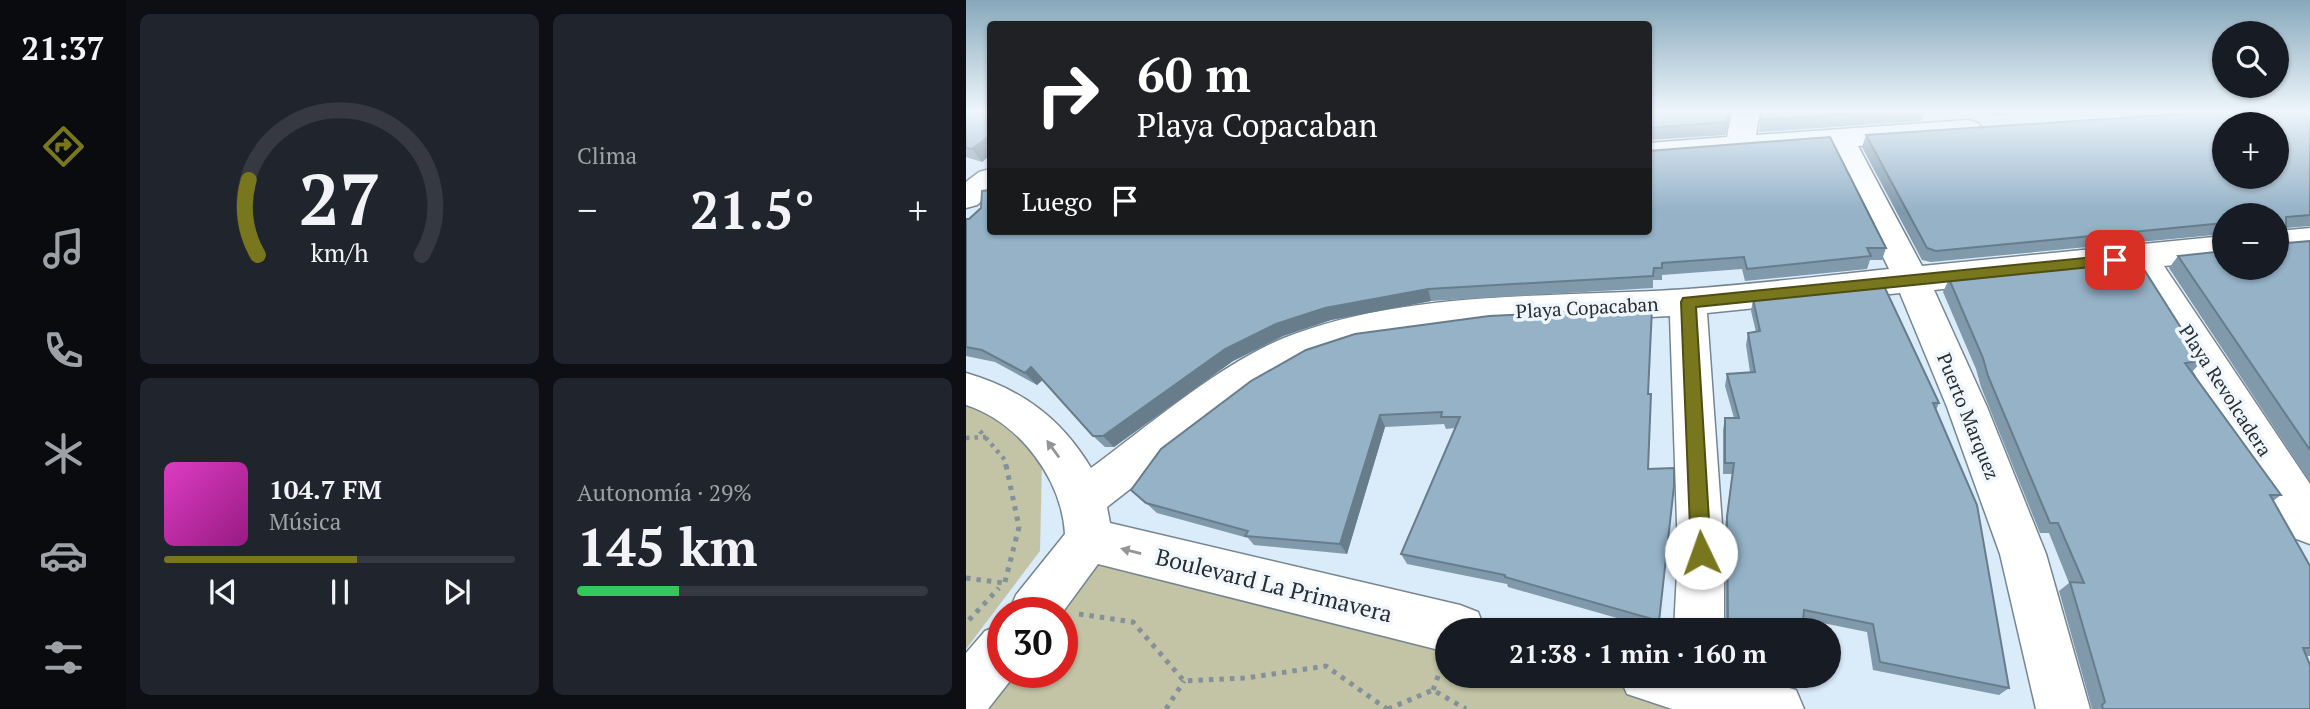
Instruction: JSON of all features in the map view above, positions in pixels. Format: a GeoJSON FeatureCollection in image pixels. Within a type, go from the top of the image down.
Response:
{"type":"FeatureCollection","features":[{"type":"Feature","properties":{"kind":"street"},"geometry":{"type":"LineString","coordinates":[[1652,152],[1739,144]]}},
{"type":"Feature","properties":{"kind":"street","name":"Puerto Marquez"},"geometry":{"type":"LineString","coordinates":[[1843,144],[1912,280],[1967,407],[2023,554],[2063,709]]}},
{"type":"Feature","properties":{"kind":"street"},"geometry":{"type":"LineString","coordinates":[[966,221],[981,186]]}},
{"type":"Feature","properties":{"kind":"street"},"geometry":{"type":"LineString","coordinates":[[2289,241],[2310,239]]}},
{"type":"Feature","properties":{"kind":"street","name":"Playa Copacaban"},"geometry":{"type":"LineString","coordinates":[[1028,597],[1085,520],[1243,379],[1309,345],[1358,329],[1492,311],[1688,302],[2212,249]]}},
{"type":"Feature","properties":{"kind":"street","name":"Playa Revolcadera"},"geometry":{"type":"LineString","coordinates":[[2141,258],[2310,523]]}},
{"type":"Feature","properties":{"kind":"street"},"geometry":{"type":"LineString","coordinates":[[1688,302],[1701,553],[1699,618]]}},
{"type":"Feature","properties":{"kind":"street"},"geometry":{"type":"LineString","coordinates":[[972,408],[984,393],[1026,420],[1054,446],[1085,520]]}},
{"type":"Feature","properties":{"kind":"street","name":"Boulevard La Primavera"},"geometry":{"type":"LineString","coordinates":[[1085,520],[1435,623]]}},
{"type":"Feature","properties":{"kind":"street"},"geometry":{"type":"LineString","coordinates":[[966,694],[987,668]]}},
{"type":"Feature","properties":{"kind":"street"},"geometry":{"type":"LineString","coordinates":[[1696,691],[1777,709]]}},
{"type":"Feature","properties":{"kind":"path"},"geometry":{"type":"LineString","coordinates":[[972,408],[1005,460],[1019,527],[1025,597]]}},
{"type":"Feature","properties":{"kind":"path"},"geometry":{"type":"LineString","coordinates":[[966,578],[1015,597]]}},
{"type":"Feature","properties":{"kind":"path"},"geometry":{"type":"LineString","coordinates":[[1078,611],[1133,622],[1184,681]]}},
{"type":"Feature","properties":{"kind":"path"},"geometry":{"type":"LineString","coordinates":[[966,623],[987,615]]}},
{"type":"Feature","properties":{"kind":"path"},"geometry":{"type":"LineString","coordinates":[[1184,681],[1245,678],[1326,666],[1388,709],[1433,690],[1466,709]]}},
{"type":"Feature","properties":{"kind":"path"},"geometry":{"type":"LineString","coordinates":[[1166,709],[1184,681]]}},
{"type":"Feature","properties":{"kind":"green space"},"geometry":{"type":"Polygon","coordinates":[[[966,398],[979,401],[1042,462],[1040,551],[1005,597],[987,597],[987,621],[966,649],[966,398]]]}},
{"type":"Feature","properties":{"kind":"green space"},"geometry":{"type":"Polygon","coordinates":[[[1107,556],[1435,635],[1435,688],[1653,688],[1740,709],[988,709],[986,706],[995,688],[1078,688],[1078,597],[1070,597],[1089,560],[1107,556]]]}},
{"type":"Feature","properties":{"kind":"building"},"geometry":{"type":"Polygon","coordinates":[[[966,144],[978,144],[972,149],[966,148],[966,144]]]}},
{"type":"Feature","properties":{"kind":"building"},"geometry":{"type":"Polygon","coordinates":[[[1738,144],[1834,144],[1886,248],[1867,248],[1871,256],[1747,269],[1744,257],[1662,263],[1662,268],[1654,268],[1653,276],[1428,289],[1325,308],[1276,324],[1225,349],[1103,436],[1093,436],[1031,367],[1025,373],[982,350],[966,347],[966,219],[981,208],[982,191],[987,190],[987,235],[1652,235],[1652,151],[1738,144]]]}},
{"type":"Feature","properties":{"kind":"building"},"geometry":{"type":"Polygon","coordinates":[[[1871,144],[2212,144],[2212,189],[2289,189],[2289,144],[2310,144],[2310,215],[2289,217],[2289,203],[2212,203],[2212,224],[1936,251],[1927,248],[1871,144]]]}},
{"type":"Feature","properties":{"kind":"building"},"geometry":{"type":"Polygon","coordinates":[[[2310,241],[2310,450],[2178,256],[2212,252],[2212,280],[2289,280],[2289,243],[2310,241]]]}},
{"type":"Feature","properties":{"kind":"building"},"geometry":{"type":"Polygon","coordinates":[[[2138,260],[2202,361],[2185,363],[2281,495],[2270,495],[2310,566],[2310,648],[2303,648],[2310,665],[2310,709],[2103,709],[2105,702],[2070,582],[2084,583],[2058,523],[2050,523],[1949,279],[2138,260]]]}},
{"type":"Feature","properties":{"kind":"building"},"geometry":{"type":"Polygon","coordinates":[[[1884,286],[1939,403],[1933,403],[1977,505],[2009,688],[1880,662],[1873,624],[1804,610],[1803,618],[1728,618],[1727,517],[1734,463],[1725,463],[1725,418],[1739,418],[1727,374],[1755,372],[1748,333],[1760,331],[1753,299],[1884,286]]]}},
{"type":"Feature","properties":{"kind":"building"},"geometry":{"type":"Polygon","coordinates":[[[1652,308],[1648,469],[1674,468],[1659,618],[1648,618],[1505,575],[1401,554],[1460,417],[1441,417],[1442,412],[1380,415],[1340,544],[1245,536],[1248,531],[1146,503],[1131,490],[1161,449],[1251,381],[1306,350],[1355,334],[1489,316],[1652,308]]]}},
{"type":"Feature","properties":{"kind":"route"},"geometry":{"type":"LineString","coordinates":[[1701,553],[1688,302],[2115,260]]}}]}
